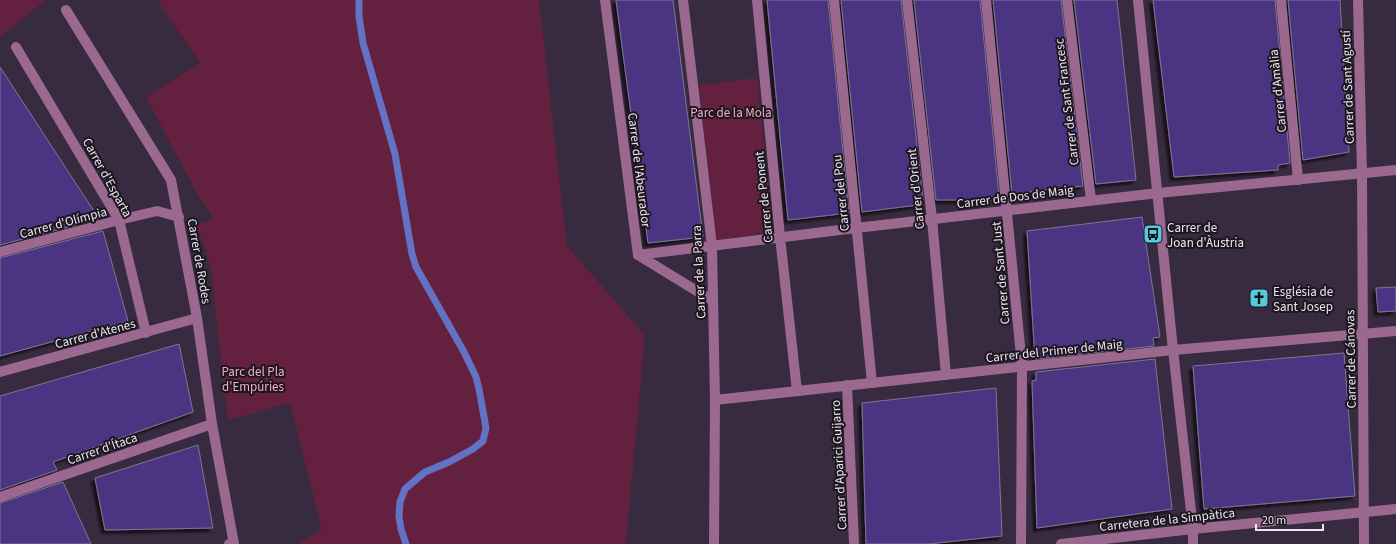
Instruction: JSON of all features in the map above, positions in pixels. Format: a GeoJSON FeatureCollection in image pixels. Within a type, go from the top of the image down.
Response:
{"type":"FeatureCollection","features":[{"type":"Feature","properties":{"kind":"street","name":"Carrer de l'Abeurador"},"geometry":{"type":"LineString","coordinates":[[605,0],[638,255]]}},
{"type":"Feature","properties":{"kind":"street","name":"Carrer de la Parra"},"geometry":{"type":"LineString","coordinates":[[683,0],[712,246],[715,400],[714,544]]}},
{"type":"Feature","properties":{"kind":"street","name":"Carrer de Ponent"},"geometry":{"type":"LineString","coordinates":[[757,0],[780,237],[797,391]]}},
{"type":"Feature","properties":{"kind":"street","name":"Carrer del Pou"},"geometry":{"type":"LineString","coordinates":[[834,0],[872,382]]}},
{"type":"Feature","properties":{"kind":"street","name":"Carrer d'Orient"},"geometry":{"type":"LineString","coordinates":[[907,0],[932,219],[946,375]]}},
{"type":"Feature","properties":{"kind":"street","name":"Carrer de Sant Just"},"geometry":{"type":"LineString","coordinates":[[986,0],[1022,366],[1021,544]]}},
{"type":"Feature","properties":{"kind":"street","name":"Carrer de Sant Francesc"},"geometry":{"type":"LineString","coordinates":[[1067,0],[1091,200]]}},
{"type":"Feature","properties":{"kind":"street"},"geometry":{"type":"LineString","coordinates":[[1138,0],[1173,350],[1193,529],[1193,544]]}},
{"type":"Feature","properties":{"kind":"street","name":"Carrer d'Amàlia"},"geometry":{"type":"LineString","coordinates":[[1281,0],[1298,180]]}},
{"type":"Feature","properties":{"kind":"street","name":"Carrer de Sant Agustí"},"geometry":{"type":"LineString","coordinates":[[1358,0],[1362,174]]}},
{"type":"Feature","properties":{"kind":"street","name":"Carrer de Rodes"},"geometry":{"type":"LineString","coordinates":[[66,10],[171,180],[197,318],[212,424],[234,544]]}},
{"type":"Feature","properties":{"kind":"street","name":"Carrer d'Esparta"},"geometry":{"type":"LineString","coordinates":[[16,47],[119,220],[146,333]]}},
{"type":"Feature","properties":{"kind":"street","name":"Carrer de Dos de Maig"},"geometry":{"type":"LineString","coordinates":[[638,255],[1091,200],[1396,170]]}},
{"type":"Feature","properties":{"kind":"street","name":"Carrer de Cánovas"},"geometry":{"type":"LineString","coordinates":[[1362,174],[1364,544]]}},
{"type":"Feature","properties":{"kind":"street","name":"Carrer d'Olímpia"},"geometry":{"type":"LineString","coordinates":[[0,252],[157,211],[179,217]]}},
{"type":"Feature","properties":{"kind":"street"},"geometry":{"type":"LineString","coordinates":[[638,255],[713,301]]}},
{"type":"Feature","properties":{"kind":"street","name":"Carrer d'Atenes"},"geometry":{"type":"LineString","coordinates":[[0,372],[197,318]]}},
{"type":"Feature","properties":{"kind":"street","name":"Carrer del Primer de Maig"},"geometry":{"type":"LineString","coordinates":[[715,400],[1173,350],[1396,331]]}},
{"type":"Feature","properties":{"kind":"street","name":"Carrer d'Aparici Guijarro"},"geometry":{"type":"LineString","coordinates":[[847,385],[854,544]]}},
{"type":"Feature","properties":{"kind":"street","name":"Carrer d'Ítaca"},"geometry":{"type":"LineString","coordinates":[[0,497],[212,424]]}},
{"type":"Feature","properties":{"kind":"street","name":"Carretera de la Simpàtica"},"geometry":{"type":"LineString","coordinates":[[1060,544],[1396,509]]}},
{"type":"Feature","properties":{"kind":"street"},"geometry":{"type":"LineString","coordinates":[[229,544],[234,544]]}},
{"type":"Feature","properties":{"kind":"green space"},"geometry":{"type":"Polygon","coordinates":[[[0,0],[46,0],[0,37],[0,0]]]}},
{"type":"Feature","properties":{"kind":"green space","name":"Parc del Pla d'Empúries"},"geometry":{"type":"Polygon","coordinates":[[[157,0],[539,0],[567,246],[645,335],[626,544],[297,544],[322,530],[290,403],[228,420],[211,271],[207,254],[196,225],[214,219],[195,190],[146,97],[200,63],[157,0]]]}},
{"type":"Feature","properties":{"kind":"green space","name":"Parc de la Mola"},"geometry":{"type":"Polygon","coordinates":[[[757,78],[773,232],[716,240],[699,85],[757,78]]]}},
{"type":"Feature","properties":{"kind":"building"},"geometry":{"type":"Polygon","coordinates":[[[616,0],[673,0],[703,237],[648,243],[616,0]]]}},
{"type":"Feature","properties":{"kind":"building"},"geometry":{"type":"Polygon","coordinates":[[[767,0],[828,0],[849,213],[788,220],[767,0]]]}},
{"type":"Feature","properties":{"kind":"building"},"geometry":{"type":"Polygon","coordinates":[[[841,0],[901,0],[923,200],[917,200],[918,205],[862,212],[841,0]]]}},
{"type":"Feature","properties":{"kind":"building"},"geometry":{"type":"Polygon","coordinates":[[[914,0],[980,0],[999,196],[991,197],[992,200],[936,200],[914,0]]]}},
{"type":"Feature","properties":{"kind":"building"},"geometry":{"type":"Polygon","coordinates":[[[993,0],[1061,0],[1083,186],[1012,194],[993,0]]]}},
{"type":"Feature","properties":{"kind":"building"},"geometry":{"type":"Polygon","coordinates":[[[1074,0],[1117,0],[1136,180],[1096,184],[1074,0]]]}},
{"type":"Feature","properties":{"kind":"building"},"geometry":{"type":"Polygon","coordinates":[[[1153,0],[1275,0],[1290,163],[1278,165],[1278,170],[1174,177],[1153,0]]]}},
{"type":"Feature","properties":{"kind":"building"},"geometry":{"type":"Polygon","coordinates":[[[1288,0],[1340,0],[1349,152],[1303,160],[1288,0]]]}},
{"type":"Feature","properties":{"kind":"building"},"geometry":{"type":"Polygon","coordinates":[[[0,67],[99,219],[0,245],[0,67]]]}},
{"type":"Feature","properties":{"kind":"building"},"geometry":{"type":"Polygon","coordinates":[[[1142,217],[1160,337],[1153,338],[1154,346],[1035,359],[1027,231],[1142,217]]]}},
{"type":"Feature","properties":{"kind":"building"},"geometry":{"type":"Polygon","coordinates":[[[103,231],[128,321],[0,356],[0,258],[103,231]]]}},
{"type":"Feature","properties":{"kind":"building"},"geometry":{"type":"Polygon","coordinates":[[[1396,287],[1396,311],[1378,312],[1376,288],[1396,287]]]}},
{"type":"Feature","properties":{"kind":"building"},"geometry":{"type":"Polygon","coordinates":[[[179,344],[193,412],[53,462],[57,470],[0,490],[0,396],[179,344]]]}},
{"type":"Feature","properties":{"kind":"building"},"geometry":{"type":"Polygon","coordinates":[[[1344,353],[1355,496],[1204,509],[1193,366],[1344,353]]]}},
{"type":"Feature","properties":{"kind":"building"},"geometry":{"type":"Polygon","coordinates":[[[1155,359],[1172,509],[1037,528],[1032,381],[1036,380],[1036,372],[1155,359]]]}},
{"type":"Feature","properties":{"kind":"building"},"geometry":{"type":"Polygon","coordinates":[[[996,388],[1002,536],[928,544],[866,544],[862,403],[996,388]]]}},
{"type":"Feature","properties":{"kind":"building"},"geometry":{"type":"Polygon","coordinates":[[[198,445],[213,528],[105,530],[95,478],[198,445]]]}},
{"type":"Feature","properties":{"kind":"building"},"geometry":{"type":"Polygon","coordinates":[[[63,482],[91,544],[0,544],[0,503],[63,482]]]}},
{"type":"Feature","properties":{"kind":"waterway"},"geometry":{"type":"LineString","coordinates":[[359,0],[359,16],[363,43],[395,154],[412,254],[416,267],[464,352],[476,377],[486,428],[483,441],[473,449],[449,462],[425,472],[405,489],[400,502],[399,516],[401,529],[406,544]]}},
{"type":"Feature","properties":{"kind":"place","name":"Carrer de Joan d'Àustria"},"geometry":{"type":"Point","coordinates":[1153,234]}},
{"type":"Feature","properties":{"kind":"place","name":"Església de Sant Josep"},"geometry":{"type":"Point","coordinates":[1259,298]}}]}
